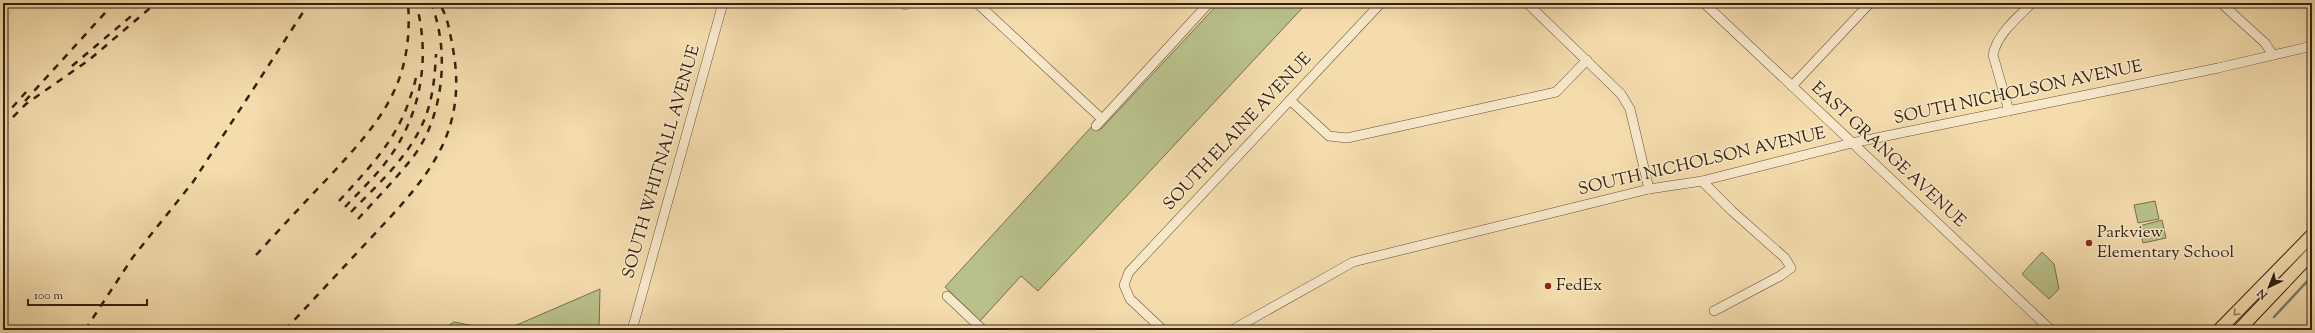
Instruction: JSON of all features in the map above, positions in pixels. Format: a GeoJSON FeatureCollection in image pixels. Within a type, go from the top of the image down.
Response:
{"type":"FeatureCollection","features":[{"type":"Feature","properties":{"kind":"main road"},"geometry":{"type":"LineString","coordinates":[[2219,330],[2312,235]]}},
{"type":"Feature","properties":{"kind":"main road"},"geometry":{"type":"LineString","coordinates":[[2239,330],[2312,252]]}},
{"type":"Feature","properties":{"kind":"street","name":"SOUTH WHITNALL AVENUE"},"geometry":{"type":"LineString","coordinates":[[632,330],[723,3]]}},
{"type":"Feature","properties":{"kind":"street"},"geometry":{"type":"LineString","coordinates":[[977,3],[1099,122],[1209,3]]}},
{"type":"Feature","properties":{"kind":"street","name":"SOUTH ELAINE AVENUE"},"geometry":{"type":"LineString","coordinates":[[1163,330],[1130,299],[1124,285],[1129,272],[1381,3]]}},
{"type":"Feature","properties":{"kind":"street"},"geometry":{"type":"LineString","coordinates":[[1527,3],[1622,94],[1630,109],[1649,190]]}},
{"type":"Feature","properties":{"kind":"street","name":"EAST GRANGE AVENUE"},"geometry":{"type":"LineString","coordinates":[[1704,3],[2051,330]]}},
{"type":"Feature","properties":{"kind":"street"},"geometry":{"type":"LineString","coordinates":[[1792,86],[1870,3]]}},
{"type":"Feature","properties":{"kind":"street"},"geometry":{"type":"LineString","coordinates":[[2009,111],[1993,55],[1995,46],[2000,37],[2032,3]]}},
{"type":"Feature","properties":{"kind":"street"},"geometry":{"type":"LineString","coordinates":[[2222,3],[2265,43],[2273,55]]}},
{"type":"Feature","properties":{"kind":"street","name":"SOUTH NICHOLSON AVENUE"},"geometry":{"type":"LineString","coordinates":[[1232,330],[1353,262],[1649,190],[1702,180],[1852,143],[2312,46]]}},
{"type":"Feature","properties":{"kind":"street"},"geometry":{"type":"LineString","coordinates":[[1290,100],[1329,136],[1347,138],[1556,92],[1587,60]]}},
{"type":"Feature","properties":{"kind":"street"},"geometry":{"type":"LineString","coordinates":[[1702,180],[1732,211],[1785,258],[1791,268],[1780,276],[1714,311]]}},
{"type":"Feature","properties":{"kind":"street"},"geometry":{"type":"LineString","coordinates":[[947,296],[983,330]]}},
{"type":"Feature","properties":{"kind":"green space"},"geometry":{"type":"Polygon","coordinates":[[[1219,3],[1307,3],[1038,291],[1021,276],[980,321],[945,287],[1094,124],[1101,129],[1219,3]]]}},
{"type":"Feature","properties":{"kind":"green space"},"geometry":{"type":"Polygon","coordinates":[[[2155,201],[2159,219],[2138,223],[2134,205],[2155,201]]]}},
{"type":"Feature","properties":{"kind":"green space"},"geometry":{"type":"Polygon","coordinates":[[[2162,220],[2166,238],[2143,243],[2139,226],[2162,220]]]}},
{"type":"Feature","properties":{"kind":"green space"},"geometry":{"type":"Polygon","coordinates":[[[2042,252],[2054,264],[2059,289],[2049,299],[2022,274],[2042,252]]]}},
{"type":"Feature","properties":{"kind":"green space"},"geometry":{"type":"Polygon","coordinates":[[[600,289],[599,330],[505,330],[600,289]]]}},
{"type":"Feature","properties":{"kind":"green space"},"geometry":{"type":"Polygon","coordinates":[[[454,322],[496,330],[441,330],[454,322]]]}},
{"type":"Feature","properties":{"kind":"waterway"},"geometry":{"type":"LineString","coordinates":[[2274,317],[2312,276]]}},
{"type":"Feature","properties":{"kind":"railway"},"geometry":{"type":"LineString","coordinates":[[25,101],[114,3]]}},
{"type":"Feature","properties":{"kind":"railway"},"geometry":{"type":"LineString","coordinates":[[3,127],[26,104],[89,60],[156,3]]}},
{"type":"Feature","properties":{"kind":"railway"},"geometry":{"type":"LineString","coordinates":[[85,330],[133,257],[193,182],[309,3]]}},
{"type":"Feature","properties":{"kind":"railway"},"geometry":{"type":"LineString","coordinates":[[256,255],[346,159],[377,120],[389,101],[399,80],[405,57],[408,32],[408,3]]}},
{"type":"Feature","properties":{"kind":"railway"},"geometry":{"type":"LineString","coordinates":[[345,207],[386,162],[398,145],[408,126],[415,106],[420,86],[423,45],[416,3]]}},
{"type":"Feature","properties":{"kind":"railway"},"geometry":{"type":"LineString","coordinates":[[358,219],[413,157],[432,122],[441,82],[442,62],[441,41],[437,21],[431,3]]}},
{"type":"Feature","properties":{"kind":"railway"},"geometry":{"type":"LineString","coordinates":[[285,330],[407,198],[423,178],[437,156],[448,133],[454,108],[456,80],[450,31],[447,19],[439,3]]}},
{"type":"Feature","properties":{"kind":"railway"},"geometry":{"type":"LineString","coordinates":[[72,66],[136,12]]}},
{"type":"Feature","properties":{"kind":"railway"},"geometry":{"type":"LineString","coordinates":[[351,212],[383,180],[402,157],[419,132],[432,94],[436,54]]}},
{"type":"Feature","properties":{"kind":"railway"},"geometry":{"type":"LineString","coordinates":[[339,201],[371,165],[398,127],[410,98],[417,71]]}},
{"type":"Feature","properties":{"kind":"railway"},"geometry":{"type":"LineString","coordinates":[[3,118],[26,92]]}},
{"type":"Feature","properties":{"kind":"place","name":"Parkview Elementary School"},"geometry":{"type":"Point","coordinates":[2089,243]}},
{"type":"Feature","properties":{"kind":"place","name":"FedEx"},"geometry":{"type":"Point","coordinates":[1548,286]}}]}
